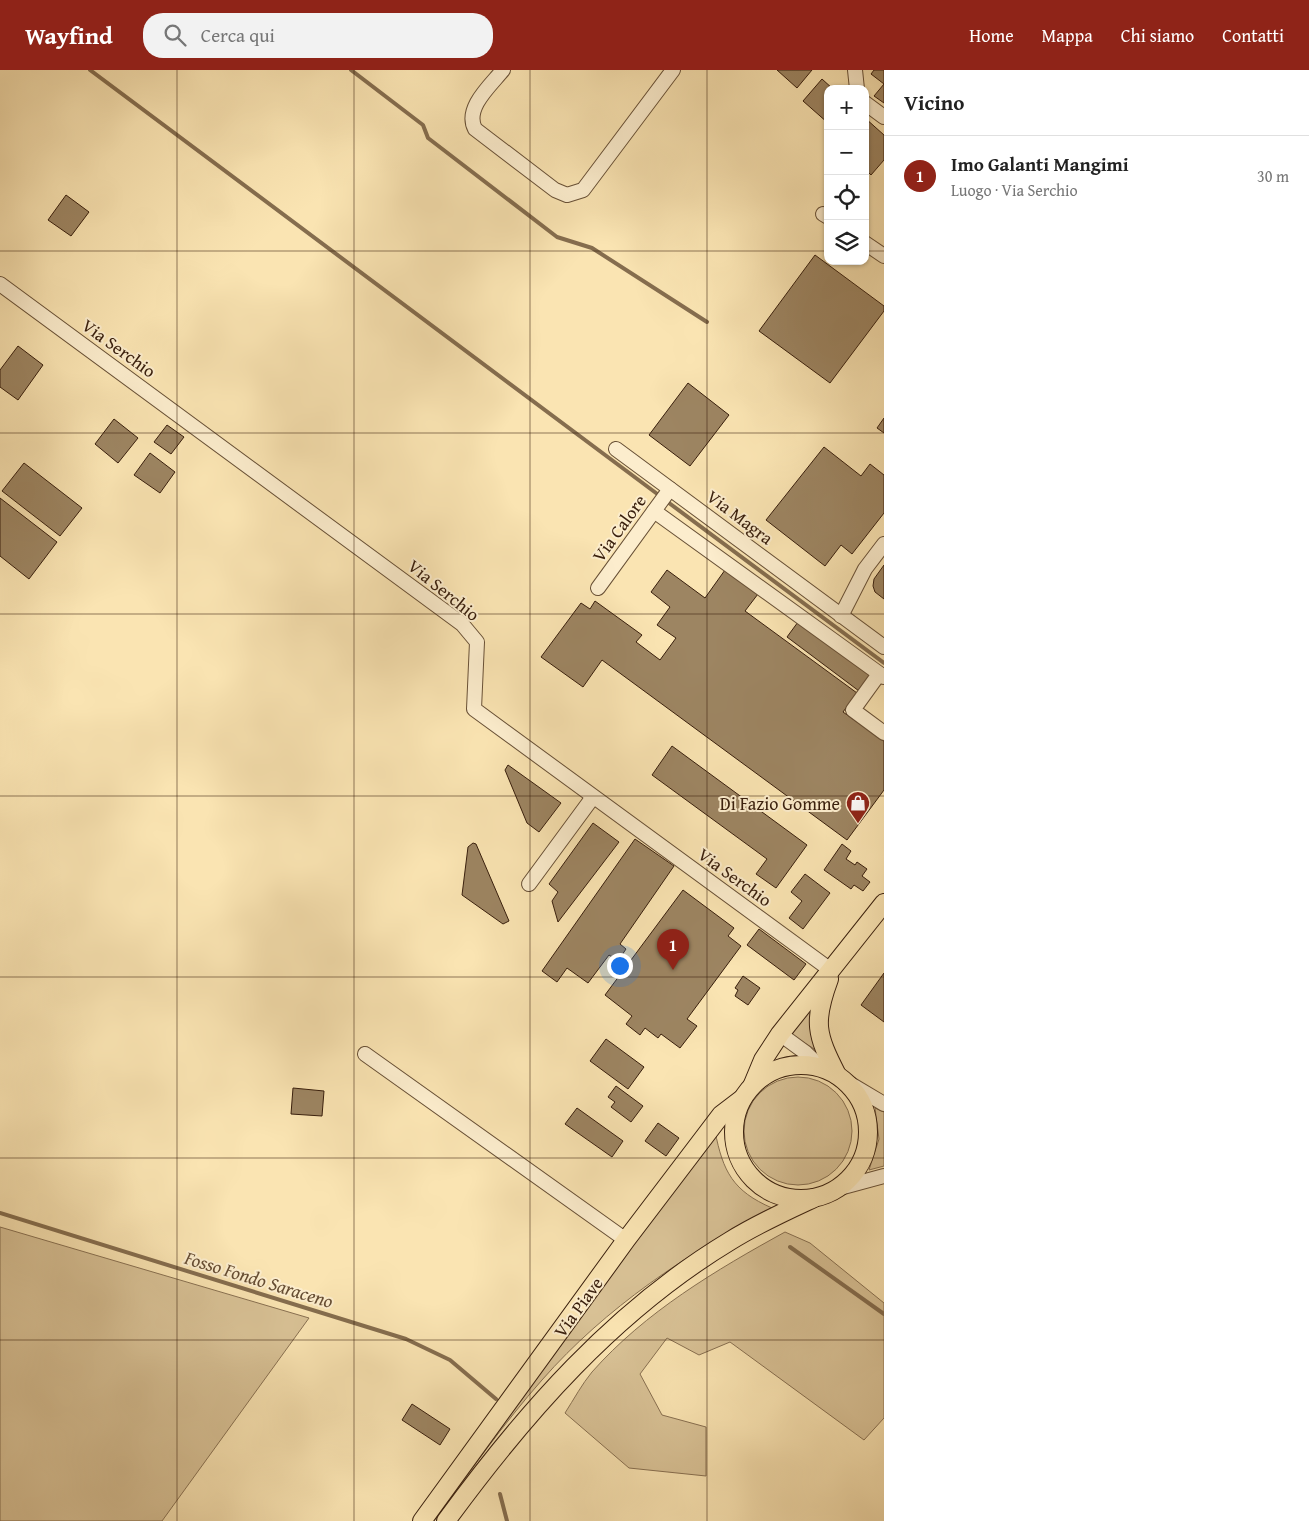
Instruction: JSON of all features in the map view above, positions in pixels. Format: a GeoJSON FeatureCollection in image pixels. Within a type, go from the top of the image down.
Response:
{"type":"FeatureCollection","features":[{"type":"Feature","properties":{"kind":"main road"},"geometry":{"type":"LineString","coordinates":[[754,1084],[763,1060],[780,1034],[818,984],[832,971],[884,903]]}},
{"type":"Feature","properties":{"kind":"main road"},"geometry":{"type":"LineString","coordinates":[[832,971],[820,1003],[817,1018],[819,1035],[842,1079],[860,1099],[867,1118],[868,1138],[863,1158],[852,1176],[836,1189],[814,1198],[792,1199],[779,1195],[754,1180],[741,1162],[734,1142],[735,1120],[742,1099],[754,1084],[768,1073],[785,1066],[803,1064],[821,1067],[842,1079]]}},
{"type":"Feature","properties":{"kind":"main road","name":"Via Piave"},"geometry":{"type":"LineString","coordinates":[[422,1521],[626,1240],[721,1115],[742,1099]]}},
{"type":"Feature","properties":{"kind":"main road","name":"Via Piave"},"geometry":{"type":"LineString","coordinates":[[446,1521],[484,1469],[534,1409],[572,1368],[629,1314],[671,1280],[722,1246],[764,1222],[814,1198]]}},
{"type":"Feature","properties":{"kind":"street"},"geometry":{"type":"LineString","coordinates":[[503,70],[475,106],[472,122],[475,129],[554,190],[567,195],[583,190],[673,70]]}},
{"type":"Feature","properties":{"kind":"street"},"geometry":{"type":"LineString","coordinates":[[855,70],[857,85]]}},
{"type":"Feature","properties":{"kind":"street"},"geometry":{"type":"LineString","coordinates":[[869,106],[884,118]]}},
{"type":"Feature","properties":{"kind":"street"},"geometry":{"type":"LineString","coordinates":[[869,246],[884,256]]}},
{"type":"Feature","properties":{"kind":"street","name":"Via Serchio"},"geometry":{"type":"LineString","coordinates":[[0,284],[462,624],[477,642],[474,709],[832,971]]}},
{"type":"Feature","properties":{"kind":"street","name":"Via Magra"},"geometry":{"type":"LineString","coordinates":[[616,450],[884,647]]}},
{"type":"Feature","properties":{"kind":"street","name":"Via Calore"},"geometry":{"type":"LineString","coordinates":[[598,588],[670,489]]}},
{"type":"Feature","properties":{"kind":"street"},"geometry":{"type":"LineString","coordinates":[[654,511],[881,675],[852,710],[884,733]]}},
{"type":"Feature","properties":{"kind":"street"},"geometry":{"type":"LineString","coordinates":[[841,616],[864,569],[884,544]]}},
{"type":"Feature","properties":{"kind":"street"},"geometry":{"type":"LineString","coordinates":[[529,884],[593,797]]}},
{"type":"Feature","properties":{"kind":"street"},"geometry":{"type":"LineString","coordinates":[[780,1034],[806,1053],[821,1067]]}},
{"type":"Feature","properties":{"kind":"street"},"geometry":{"type":"LineString","coordinates":[[366,1054],[626,1240]]}},
{"type":"Feature","properties":{"kind":"street"},"geometry":{"type":"LineString","coordinates":[[842,1079],[884,1104]]}},
{"type":"Feature","properties":{"kind":"street"},"geometry":{"type":"LineString","coordinates":[[836,1189],[884,1176]]}},
{"type":"Feature","properties":{"kind":"shaded area"},"geometry":{"type":"Polygon","coordinates":[[[817,994],[821,1053],[788,1033],[817,994]]]}},
{"type":"Feature","properties":{"kind":"shaded area"},"geometry":{"type":"Polygon","coordinates":[[[798,1077],[819,1081],[836,1093],[848,1110],[852,1131],[848,1152],[836,1169],[819,1181],[798,1185],[777,1181],[760,1169],[748,1152],[744,1131],[748,1110],[760,1093],[777,1081],[798,1077]]]}},
{"type":"Feature","properties":{"kind":"shaded area"},"geometry":{"type":"Polygon","coordinates":[[[875,1108],[884,1112],[884,1166],[869,1170],[879,1139],[875,1108]]]}},
{"type":"Feature","properties":{"kind":"shaded area"},"geometry":{"type":"Polygon","coordinates":[[[715,1131],[722,1158],[732,1178],[748,1195],[772,1208],[679,1263],[620,1306],[593,1329],[542,1380],[486,1449],[434,1521],[430,1521],[715,1131]]]}},
{"type":"Feature","properties":{"kind":"shaded area"},"geometry":{"type":"Polygon","coordinates":[[[0,1227],[309,1318],[162,1521],[0,1521],[0,1227]]]}},
{"type":"Feature","properties":{"kind":"shaded area"},"geometry":{"type":"Polygon","coordinates":[[[785,1232],[810,1243],[884,1303],[884,1418],[864,1440],[730,1342],[699,1355],[667,1338],[640,1374],[662,1415],[706,1427],[706,1476],[629,1468],[565,1413],[592,1372],[613,1350],[658,1311],[733,1261],[785,1232]]]}},
{"type":"Feature","properties":{"kind":"building"},"geometry":{"type":"Polygon","coordinates":[[[777,70],[812,70],[797,88],[777,70]]]}},
{"type":"Feature","properties":{"kind":"building"},"geometry":{"type":"Polygon","coordinates":[[[874,70],[884,70],[884,84],[871,74],[874,70]]]}},
{"type":"Feature","properties":{"kind":"building"},"geometry":{"type":"Polygon","coordinates":[[[822,79],[829,85],[824,85],[824,119],[803,101],[822,79]]]}},
{"type":"Feature","properties":{"kind":"building"},"geometry":{"type":"Polygon","coordinates":[[[884,84],[884,103],[874,96],[884,84]]]}},
{"type":"Feature","properties":{"kind":"building"},"geometry":{"type":"Polygon","coordinates":[[[869,122],[884,135],[884,160],[871,175],[869,173],[869,122]]]}},
{"type":"Feature","properties":{"kind":"building"},"geometry":{"type":"Polygon","coordinates":[[[66,195],[89,212],[71,236],[48,220],[66,195]]]}},
{"type":"Feature","properties":{"kind":"building"},"geometry":{"type":"Polygon","coordinates":[[[815,255],[824,262],[824,265],[829,265],[884,306],[884,311],[830,383],[759,331],[815,255]]]}},
{"type":"Feature","properties":{"kind":"building"},"geometry":{"type":"Polygon","coordinates":[[[18,346],[43,365],[18,400],[0,387],[0,370],[18,346]]]}},
{"type":"Feature","properties":{"kind":"building"},"geometry":{"type":"Polygon","coordinates":[[[688,383],[729,415],[690,466],[649,435],[688,383]]]}},
{"type":"Feature","properties":{"kind":"building"},"geometry":{"type":"Polygon","coordinates":[[[884,418],[884,433],[877,428],[884,418]]]}},
{"type":"Feature","properties":{"kind":"building"},"geometry":{"type":"Polygon","coordinates":[[[114,419],[138,438],[118,463],[95,444],[114,419]]]}},
{"type":"Feature","properties":{"kind":"building"},"geometry":{"type":"Polygon","coordinates":[[[167,425],[184,437],[171,454],[154,442],[167,425]]]}},
{"type":"Feature","properties":{"kind":"building"},"geometry":{"type":"Polygon","coordinates":[[[824,447],[861,476],[870,464],[884,475],[884,513],[852,554],[841,545],[825,566],[766,520],[824,447]]]}},
{"type":"Feature","properties":{"kind":"building"},"geometry":{"type":"Polygon","coordinates":[[[150,453],[175,472],[160,493],[134,475],[150,453]]]}},
{"type":"Feature","properties":{"kind":"building"},"geometry":{"type":"Polygon","coordinates":[[[24,463],[82,508],[60,536],[2,491],[24,463]]]}},
{"type":"Feature","properties":{"kind":"building"},"geometry":{"type":"Polygon","coordinates":[[[0,498],[57,542],[29,579],[0,556],[0,498]]]}},
{"type":"Feature","properties":{"kind":"building"},"geometry":{"type":"Polygon","coordinates":[[[884,565],[884,599],[875,592],[873,586],[874,579],[884,565]]]}},
{"type":"Feature","properties":{"kind":"building"},"geometry":{"type":"Polygon","coordinates":[[[667,570],[705,598],[725,570],[758,594],[745,611],[857,693],[843,712],[884,741],[884,790],[847,840],[602,660],[583,687],[541,657],[581,603],[590,609],[595,601],[642,635],[636,642],[660,660],[676,638],[657,625],[670,607],[651,592],[667,570]]]}},
{"type":"Feature","properties":{"kind":"building"},"geometry":{"type":"Polygon","coordinates":[[[798,622],[870,675],[859,691],[787,637],[798,622]]]}},
{"type":"Feature","properties":{"kind":"building"},"geometry":{"type":"Polygon","coordinates":[[[672,746],[807,845],[776,888],[756,874],[767,859],[652,775],[672,746]]]}},
{"type":"Feature","properties":{"kind":"building"},"geometry":{"type":"Polygon","coordinates":[[[508,765],[561,803],[539,832],[527,823],[505,770],[508,765]]]}},
{"type":"Feature","properties":{"kind":"building"},"geometry":{"type":"Polygon","coordinates":[[[593,823],[619,842],[558,922],[552,901],[558,892],[549,884],[593,823]]]}},
{"type":"Feature","properties":{"kind":"building"},"geometry":{"type":"Polygon","coordinates":[[[635,839],[674,866],[620,944],[626,949],[618,961],[609,955],[588,983],[567,968],[557,982],[542,971],[635,839]]]}},
{"type":"Feature","properties":{"kind":"building"},"geometry":{"type":"Polygon","coordinates":[[[473,843],[476,844],[509,921],[503,924],[462,895],[468,847],[473,843]]]}},
{"type":"Feature","properties":{"kind":"building"},"geometry":{"type":"Polygon","coordinates":[[[842,844],[851,851],[846,859],[855,865],[857,862],[867,869],[862,876],[870,882],[863,891],[854,885],[851,889],[824,870],[842,844]]]}},
{"type":"Feature","properties":{"kind":"building"},"geometry":{"type":"Polygon","coordinates":[[[805,874],[830,893],[803,929],[789,918],[802,901],[791,892],[805,874]]]}},
{"type":"Feature","properties":{"kind":"building"},"geometry":{"type":"Polygon","coordinates":[[[683,890],[734,928],[728,936],[741,946],[687,1019],[697,1026],[680,1048],[661,1034],[658,1038],[645,1028],[640,1035],[626,1024],[632,1016],[605,995],[683,890]]]}},
{"type":"Feature","properties":{"kind":"building"},"geometry":{"type":"Polygon","coordinates":[[[759,929],[806,964],[794,980],[747,945],[759,929]]]}},
{"type":"Feature","properties":{"kind":"building"},"geometry":{"type":"Polygon","coordinates":[[[884,973],[884,1022],[861,1005],[884,973]]]}},
{"type":"Feature","properties":{"kind":"building"},"geometry":{"type":"Polygon","coordinates":[[[743,976],[760,988],[748,1005],[735,996],[738,990],[735,988],[743,976]]]}},
{"type":"Feature","properties":{"kind":"building"},"geometry":{"type":"Polygon","coordinates":[[[606,1039],[644,1067],[628,1089],[590,1061],[606,1039]]]}},
{"type":"Feature","properties":{"kind":"building"},"geometry":{"type":"Polygon","coordinates":[[[616,1086],[643,1106],[631,1122],[611,1107],[615,1102],[608,1097],[616,1086]]]}},
{"type":"Feature","properties":{"kind":"building"},"geometry":{"type":"Polygon","coordinates":[[[293,1088],[324,1091],[322,1116],[291,1114],[293,1088]]]}},
{"type":"Feature","properties":{"kind":"building"},"geometry":{"type":"Polygon","coordinates":[[[577,1108],[623,1141],[612,1157],[565,1124],[577,1108]]]}},
{"type":"Feature","properties":{"kind":"building"},"geometry":{"type":"Polygon","coordinates":[[[658,1123],[679,1138],[666,1156],[645,1141],[658,1123]]]}},
{"type":"Feature","properties":{"kind":"building"},"geometry":{"type":"Polygon","coordinates":[[[412,1404],[450,1429],[440,1445],[402,1420],[412,1404]]]}},
{"type":"Feature","properties":{"kind":"waterway"},"geometry":{"type":"LineString","coordinates":[[90,70],[660,496]]}},
{"type":"Feature","properties":{"kind":"waterway"},"geometry":{"type":"LineString","coordinates":[[351,70],[423,125],[428,138],[557,237],[592,248],[707,322]]}},
{"type":"Feature","properties":{"kind":"waterway"},"geometry":{"type":"LineString","coordinates":[[665,500],[884,663]]}},
{"type":"Feature","properties":{"kind":"waterway","name":"Fosso Fondo Saraceno"},"geometry":{"type":"LineString","coordinates":[[0,1213],[406,1339],[450,1360],[496,1399]]}},
{"type":"Feature","properties":{"kind":"waterway"},"geometry":{"type":"LineString","coordinates":[[790,1247],[884,1314]]}},
{"type":"Feature","properties":{"kind":"waterway","name":"Fosso Fondo Saraceno"},"geometry":{"type":"LineString","coordinates":[[500,1494],[507,1521]]}},
{"type":"Feature","properties":{"kind":"place","name":"Di Fazio Gomme"},"geometry":{"type":"Point","coordinates":[858,824]}},
{"type":"Feature","properties":{"kind":"place","name":"Imo Galanti Mangimi"},"geometry":{"type":"Point","coordinates":[673,970]}}]}
